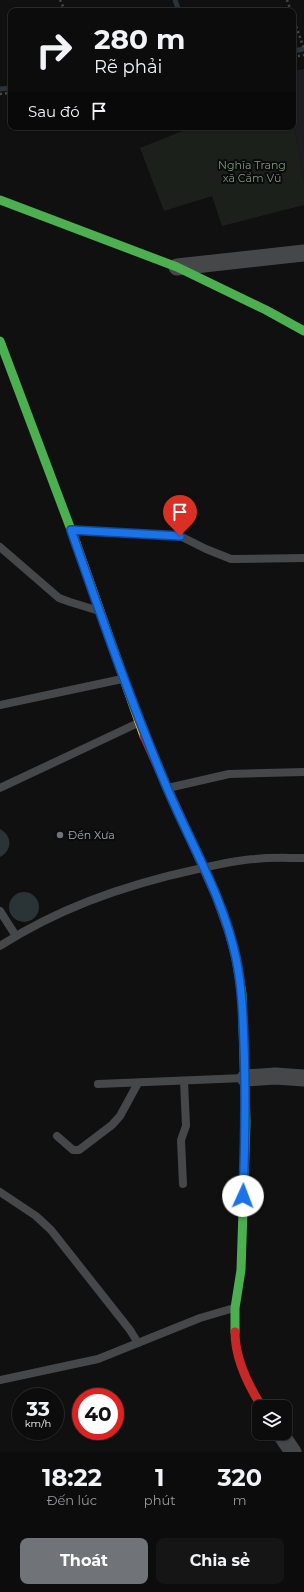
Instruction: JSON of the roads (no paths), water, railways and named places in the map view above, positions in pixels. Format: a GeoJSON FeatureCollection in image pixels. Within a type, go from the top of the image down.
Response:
{"type":"FeatureCollection","features":[{"type":"Feature","properties":{"kind":"street"},"geometry":{"type":"LineString","coordinates":[[0,200],[177,267],[266,310],[304,331]]}},
{"type":"Feature","properties":{"kind":"street"},"geometry":{"type":"LineString","coordinates":[[177,267],[304,253]]}},
{"type":"Feature","properties":{"kind":"street"},"geometry":{"type":"LineString","coordinates":[[0,341],[71,530],[139,723],[204,868],[228,926],[236,958],[242,994],[246,1122],[241,1270],[234,1324],[237,1351],[250,1388],[258,1400]]}},
{"type":"Feature","properties":{"kind":"street"},"geometry":{"type":"LineString","coordinates":[[245,1078],[275,1076],[304,1078]]}},
{"type":"Feature","properties":{"kind":"street"},"geometry":{"type":"LineString","coordinates":[[285,1440],[293,1452]]}},
{"type":"Feature","properties":{"kind":"lane"},"geometry":{"type":"LineString","coordinates":[[71,530],[180,536],[206,550],[231,559],[304,558]]}},
{"type":"Feature","properties":{"kind":"lane"},"geometry":{"type":"LineString","coordinates":[[0,547],[59,598],[99,611]]}},
{"type":"Feature","properties":{"kind":"lane"},"geometry":{"type":"LineString","coordinates":[[0,705],[124,678]]}},
{"type":"Feature","properties":{"kind":"lane"},"geometry":{"type":"LineString","coordinates":[[0,788],[139,723]]}},
{"type":"Feature","properties":{"kind":"lane"},"geometry":{"type":"LineString","coordinates":[[167,788],[229,774],[304,772]]}},
{"type":"Feature","properties":{"kind":"lane"},"geometry":{"type":"LineString","coordinates":[[0,946],[63,911],[126,887],[231,861],[257,858],[304,858]]}},
{"type":"Feature","properties":{"kind":"lane"},"geometry":{"type":"LineString","coordinates":[[0,911],[16,936]]}},
{"type":"Feature","properties":{"kind":"lane"},"geometry":{"type":"LineString","coordinates":[[98,1084],[245,1078]]}},
{"type":"Feature","properties":{"kind":"lane"},"geometry":{"type":"LineString","coordinates":[[183,1184],[181,1140],[186,1126],[184,1080]]}},
{"type":"Feature","properties":{"kind":"lane"},"geometry":{"type":"LineString","coordinates":[[57,1136],[73,1150],[79,1150],[120,1116],[138,1083]]}},
{"type":"Feature","properties":{"kind":"lane"},"geometry":{"type":"LineString","coordinates":[[0,1192],[36,1216],[51,1230],[130,1330],[138,1344]]}},
{"type":"Feature","properties":{"kind":"lane"},"geometry":{"type":"LineString","coordinates":[[0,1380],[98,1359],[200,1318],[235,1308]]}},
{"type":"Feature","properties":{"kind":"waterway"},"geometry":{"type":"LineString","coordinates":[[175,0],[178,8]]}},
{"type":"Feature","properties":{"kind":"waterway"},"geometry":{"type":"LineString","coordinates":[[296,50],[304,49]]}},
{"type":"Feature","properties":{"kind":"waterway"},"geometry":{"type":"LineString","coordinates":[[0,89],[8,88]]}},
{"type":"Feature","properties":{"kind":"place","name":"Đền Xưa"},"geometry":{"type":"Point","coordinates":[60,835]}},
{"type":"Feature","properties":{"kind":"park label","name":"Nghĩa Trang xã Cẩm Vũ"},"geometry":{"type":"Point","coordinates":[252,171]}}]}
